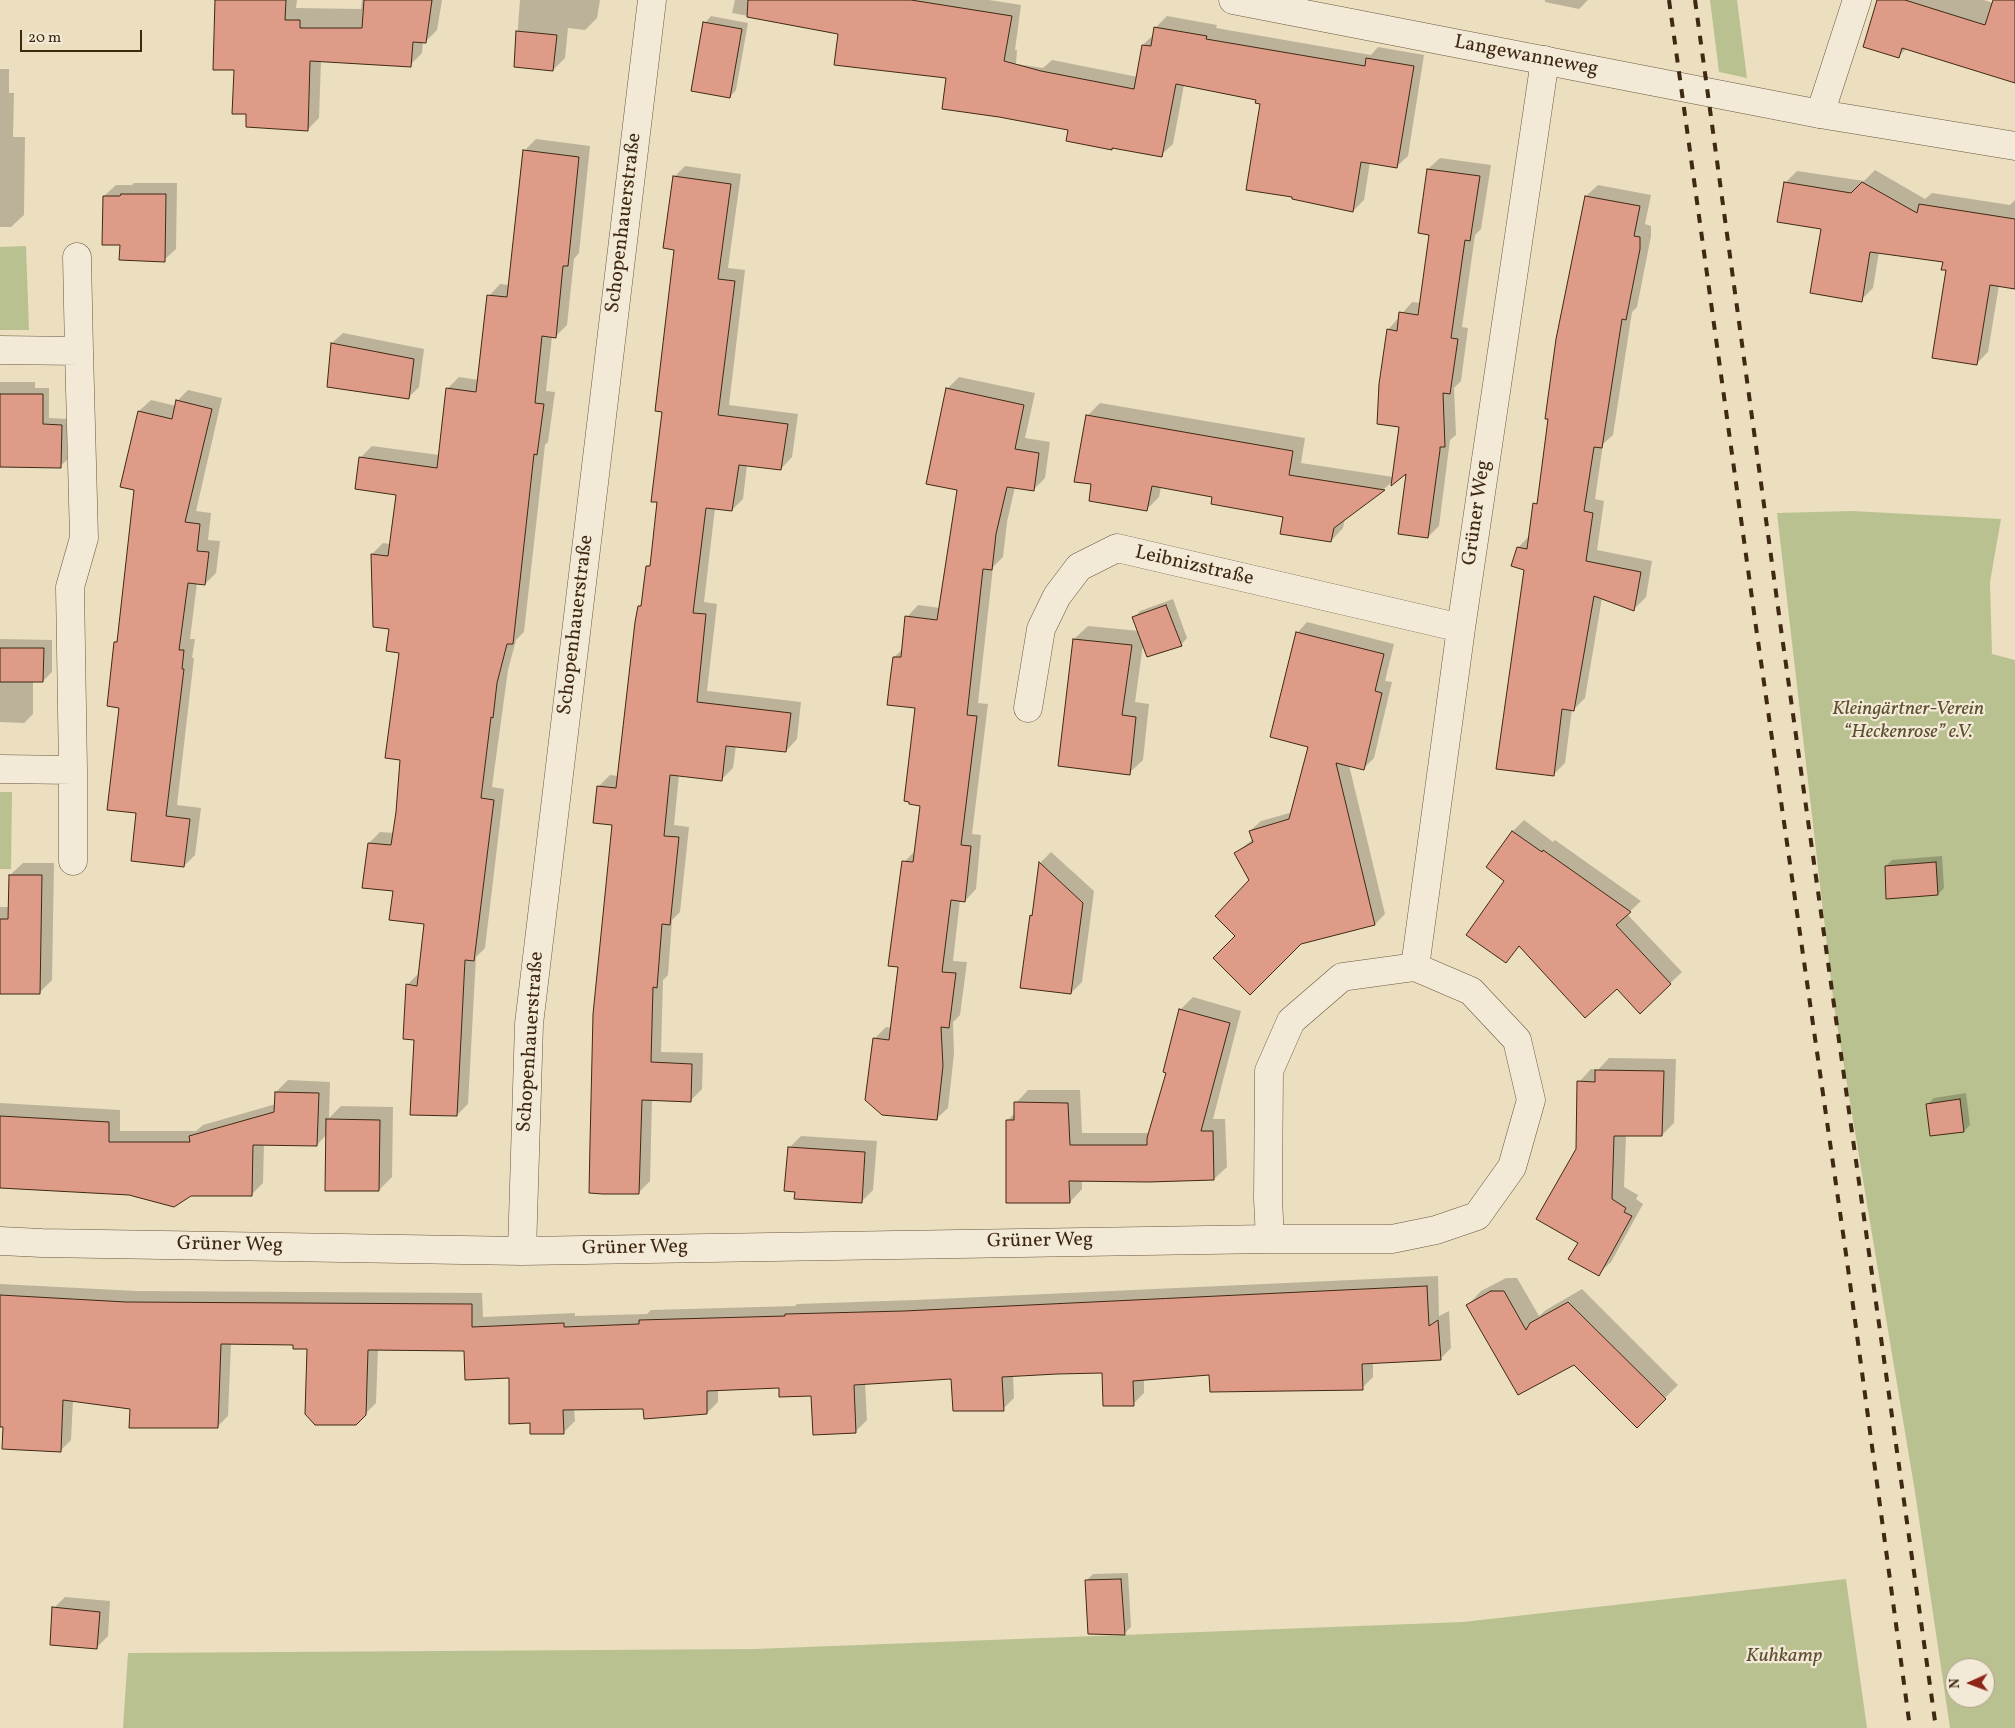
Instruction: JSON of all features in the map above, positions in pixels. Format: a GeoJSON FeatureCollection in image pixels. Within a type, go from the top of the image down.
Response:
{"type":"FeatureCollection","features":[{"type":"Feature","properties":{"kind":"street","name":"Schopenhauerstraße"},"geometry":{"type":"LineString","coordinates":[[522,1251],[529,1024],[652,0]]}},
{"type":"Feature","properties":{"kind":"street","name":"Langewanneweg"},"geometry":{"type":"LineString","coordinates":[[1233,0],[1820,114],[2015,146]]}},
{"type":"Feature","properties":{"kind":"street"},"geometry":{"type":"LineString","coordinates":[[1820,114],[1857,0]]}},
{"type":"Feature","properties":{"kind":"street","name":"Grüner Weg"},"geometry":{"type":"LineString","coordinates":[[0,1241],[52,1244],[522,1251],[1270,1239],[1392,1239],[1436,1230],[1477,1216],[1512,1168],[1531,1100],[1517,1040],[1472,991],[1415,967],[1461,628],[1544,60]]}},
{"type":"Feature","properties":{"kind":"street"},"geometry":{"type":"LineString","coordinates":[[73,861],[70,587],[84,538],[77,257]]}},
{"type":"Feature","properties":{"kind":"street"},"geometry":{"type":"LineString","coordinates":[[0,350],[79,351]]}},
{"type":"Feature","properties":{"kind":"street","name":"Leibnizstraße"},"geometry":{"type":"LineString","coordinates":[[1028,708],[1041,629],[1056,596],[1079,567],[1117,548],[1461,628]]}},
{"type":"Feature","properties":{"kind":"street"},"geometry":{"type":"LineString","coordinates":[[0,769],[73,770]]}},
{"type":"Feature","properties":{"kind":"street"},"geometry":{"type":"LineString","coordinates":[[1270,1239],[1268,1199],[1268,1070],[1291,1021],[1342,977],[1415,967]]}},
{"type":"Feature","properties":{"kind":"green space"},"geometry":{"type":"Polygon","coordinates":[[[1710,0],[1737,0],[1747,78],[1719,72],[1710,0]]]}},
{"type":"Feature","properties":{"kind":"green space"},"geometry":{"type":"Polygon","coordinates":[[[26,246],[29,330],[0,330],[0,247],[26,246]]]}},
{"type":"Feature","properties":{"kind":"green space","name":"Kleingärtner-Verein “Heckenrose” e.V."},"geometry":{"type":"Polygon","coordinates":[[[1852,511],[2001,519],[1990,582],[1992,654],[2015,660],[2015,1728],[1950,1728],[1947,1708],[1995,1708],[1995,1658],[1945,1658],[1945,1694],[1915,1492],[1834,1006],[1777,513],[1852,511]]]}},
{"type":"Feature","properties":{"kind":"green space"},"geometry":{"type":"Polygon","coordinates":[[[0,792],[12,792],[11,869],[0,869],[0,792]]]}},
{"type":"Feature","properties":{"kind":"green space","name":"Kuhkamp"},"geometry":{"type":"Polygon","coordinates":[[[1846,1579],[1867,1728],[123,1728],[128,1653],[754,1649],[1463,1622],[1846,1579]]]}},
{"type":"Feature","properties":{"kind":"building"},"geometry":{"type":"Polygon","coordinates":[[[215,0],[286,0],[285,20],[300,20],[300,28],[362,28],[364,0],[432,0],[426,43],[413,42],[411,67],[310,61],[308,131],[246,127],[246,114],[232,114],[234,70],[213,70],[215,0]]]}},
{"type":"Feature","properties":{"kind":"building"},"geometry":{"type":"Polygon","coordinates":[[[748,0],[911,0],[1012,16],[1004,61],[1041,71],[1134,89],[1142,45],[1151,46],[1154,27],[1207,36],[1206,39],[1365,66],[1366,58],[1414,66],[1397,168],[1361,162],[1353,212],[1292,199],[1292,197],[1246,190],[1260,104],[1255,103],[1256,100],[1176,84],[1162,157],[1066,141],[1068,130],[942,109],[946,78],[834,65],[838,34],[747,17],[748,0]]]}},
{"type":"Feature","properties":{"kind":"building"},"geometry":{"type":"Polygon","coordinates":[[[1877,0],[1905,0],[1985,25],[1993,0],[2015,0],[2015,83],[1902,48],[1899,58],[1863,47],[1877,0]]]}},
{"type":"Feature","properties":{"kind":"building"},"geometry":{"type":"Polygon","coordinates":[[[703,22],[742,29],[730,98],[691,91],[703,22]]]}},
{"type":"Feature","properties":{"kind":"building"},"geometry":{"type":"Polygon","coordinates":[[[516,31],[557,35],[553,71],[514,67],[516,31]]]}},
{"type":"Feature","properties":{"kind":"building"},"geometry":{"type":"Polygon","coordinates":[[[523,150],[579,157],[568,266],[563,266],[556,338],[542,336],[535,403],[544,404],[537,455],[534,454],[513,644],[507,644],[497,683],[493,718],[491,717],[481,798],[494,800],[474,961],[465,960],[457,1116],[410,1115],[414,1040],[403,1039],[406,984],[417,986],[424,924],[389,920],[393,891],[362,888],[368,843],[391,845],[396,812],[400,760],[385,758],[399,653],[386,651],[389,629],[373,627],[371,554],[388,556],[396,495],[355,489],[359,457],[437,468],[446,388],[476,392],[487,295],[507,297],[523,150]]]}},
{"type":"Feature","properties":{"kind":"building"},"geometry":{"type":"Polygon","coordinates":[[[1427,169],[1480,176],[1470,241],[1465,240],[1451,338],[1458,339],[1450,394],[1443,393],[1445,447],[1440,447],[1428,538],[1398,534],[1406,474],[1391,486],[1399,427],[1377,424],[1379,384],[1387,329],[1397,331],[1399,312],[1418,315],[1429,235],[1418,233],[1427,169]]]}},
{"type":"Feature","properties":{"kind":"building"},"geometry":{"type":"Polygon","coordinates":[[[673,176],[731,184],[718,279],[735,281],[718,415],[788,424],[781,470],[739,465],[732,511],[706,508],[693,613],[706,614],[697,702],[791,713],[786,752],[726,746],[722,781],[670,775],[664,836],[679,837],[670,925],[662,924],[657,988],[653,987],[651,1062],[692,1064],[691,1102],[642,1100],[639,1194],[589,1193],[593,1014],[612,825],[593,823],[597,786],[616,788],[635,622],[638,606],[641,606],[646,566],[650,566],[657,502],[651,502],[662,412],[655,411],[674,250],[663,248],[673,176]]]}},
{"type":"Feature","properties":{"kind":"building"},"geometry":{"type":"Polygon","coordinates":[[[1784,182],[1851,193],[1862,182],[1917,213],[1919,204],[2015,219],[2015,289],[1990,285],[1977,365],[1932,358],[1946,270],[1941,270],[1943,262],[1870,252],[1862,302],[1810,293],[1821,229],[1777,222],[1784,182]]]}},
{"type":"Feature","properties":{"kind":"building"},"geometry":{"type":"Polygon","coordinates":[[[121,194],[166,194],[165,262],[119,260],[120,245],[102,245],[103,196],[120,196],[121,194]]]}},
{"type":"Feature","properties":{"kind":"building"},"geometry":{"type":"Polygon","coordinates":[[[1585,196],[1640,206],[1634,236],[1640,237],[1640,249],[1626,320],[1622,319],[1602,448],[1594,447],[1584,511],[1593,513],[1586,561],[1641,572],[1634,611],[1594,596],[1574,711],[1562,709],[1554,776],[1496,769],[1524,570],[1511,566],[1517,547],[1527,549],[1533,503],[1537,504],[1548,419],[1545,419],[1556,339],[1585,196]]]}},
{"type":"Feature","properties":{"kind":"building"},"geometry":{"type":"Polygon","coordinates":[[[331,343],[414,359],[409,399],[327,387],[331,343]]]}},
{"type":"Feature","properties":{"kind":"building"},"geometry":{"type":"Polygon","coordinates":[[[946,388],[1024,405],[1015,449],[1039,453],[1034,491],[1007,487],[996,534],[992,570],[983,569],[967,715],[977,716],[961,845],[971,846],[965,902],[951,900],[942,972],[956,973],[949,1028],[941,1027],[943,1066],[937,1120],[882,1115],[865,1100],[873,1038],[889,1040],[898,967],[888,966],[902,861],[913,862],[920,806],[904,801],[915,708],[887,705],[893,657],[901,657],[905,616],[937,620],[957,490],[926,484],[946,388]]]}},
{"type":"Feature","properties":{"kind":"building"},"geometry":{"type":"Polygon","coordinates":[[[0,394],[43,394],[43,424],[62,425],[61,468],[0,467],[0,394]]]}},
{"type":"Feature","properties":{"kind":"building"},"geometry":{"type":"Polygon","coordinates":[[[176,400],[212,409],[185,522],[200,524],[197,551],[209,552],[205,585],[188,583],[179,650],[184,650],[182,669],[184,669],[166,816],[190,819],[184,867],[131,861],[136,813],[107,810],[119,708],[107,706],[114,642],[117,642],[134,490],[120,487],[138,411],[172,419],[176,400]]]}},
{"type":"Feature","properties":{"kind":"building"},"geometry":{"type":"Polygon","coordinates":[[[1086,415],[1293,451],[1289,475],[1385,490],[1334,528],[1331,542],[1280,534],[1283,517],[1211,504],[1212,497],[1152,486],[1147,511],[1089,501],[1091,484],[1074,482],[1086,415]]]}},
{"type":"Feature","properties":{"kind":"building"},"geometry":{"type":"Polygon","coordinates":[[[1166,605],[1182,646],[1147,657],[1132,617],[1166,605]]]}},
{"type":"Feature","properties":{"kind":"building"},"geometry":{"type":"Polygon","coordinates":[[[1296,632],[1384,654],[1375,691],[1382,693],[1364,770],[1336,763],[1375,925],[1301,944],[1250,995],[1213,958],[1235,936],[1215,916],[1249,880],[1234,853],[1253,842],[1249,831],[1289,819],[1308,747],[1270,737],[1296,632]]]}},
{"type":"Feature","properties":{"kind":"building"},"geometry":{"type":"Polygon","coordinates":[[[1073,639],[1132,645],[1122,715],[1136,717],[1130,775],[1058,766],[1073,639]]]}},
{"type":"Feature","properties":{"kind":"building"},"geometry":{"type":"Polygon","coordinates":[[[0,648],[44,648],[43,682],[0,682],[0,648]]]}},
{"type":"Feature","properties":{"kind":"building"},"geometry":{"type":"Polygon","coordinates":[[[1512,831],[1542,852],[1543,850],[1631,912],[1616,925],[1671,984],[1640,1014],[1617,989],[1585,1018],[1519,946],[1506,963],[1466,935],[1504,881],[1486,867],[1512,831]]]}},
{"type":"Feature","properties":{"kind":"building"},"geometry":{"type":"Polygon","coordinates":[[[1039,862],[1083,903],[1071,994],[1020,988],[1039,862]]]}},
{"type":"Feature","properties":{"kind":"building"},"geometry":{"type":"Polygon","coordinates":[[[1936,862],[1938,895],[1886,899],[1885,866],[1936,862]]]}},
{"type":"Feature","properties":{"kind":"building"},"geometry":{"type":"Polygon","coordinates":[[[9,875],[42,875],[40,994],[0,994],[0,919],[8,919],[9,875]]]}},
{"type":"Feature","properties":{"kind":"building"},"geometry":{"type":"Polygon","coordinates":[[[1179,1009],[1230,1023],[1201,1131],[1213,1131],[1214,1180],[1148,1182],[1069,1181],[1070,1203],[1006,1203],[1006,1120],[1014,1120],[1014,1102],[1068,1103],[1070,1145],[1147,1145],[1147,1138],[1166,1073],[1163,1072],[1179,1009]]]}},
{"type":"Feature","properties":{"kind":"building"},"geometry":{"type":"Polygon","coordinates":[[[1595,1070],[1664,1071],[1662,1136],[1614,1136],[1612,1199],[1626,1208],[1624,1212],[1632,1216],[1599,1276],[1568,1259],[1578,1243],[1536,1219],[1576,1149],[1577,1081],[1595,1082],[1595,1070]]]}},
{"type":"Feature","properties":{"kind":"building"},"geometry":{"type":"Polygon","coordinates":[[[275,1092],[319,1093],[317,1146],[253,1145],[252,1196],[191,1196],[174,1207],[129,1195],[0,1188],[0,1116],[109,1122],[109,1142],[190,1142],[189,1136],[274,1112],[275,1092]]]}},
{"type":"Feature","properties":{"kind":"building"},"geometry":{"type":"Polygon","coordinates":[[[1960,1099],[1964,1132],[1930,1136],[1926,1104],[1960,1099]]]}},
{"type":"Feature","properties":{"kind":"building"},"geometry":{"type":"Polygon","coordinates":[[[326,1119],[380,1120],[379,1191],[325,1191],[326,1119]]]}},
{"type":"Feature","properties":{"kind":"building"},"geometry":{"type":"Polygon","coordinates":[[[788,1147],[865,1152],[862,1203],[794,1199],[795,1192],[784,1191],[788,1147]]]}},
{"type":"Feature","properties":{"kind":"building"},"geometry":{"type":"Polygon","coordinates":[[[1427,1286],[1429,1326],[1438,1320],[1441,1360],[1362,1364],[1363,1390],[1210,1392],[1209,1375],[1133,1381],[1134,1406],[1103,1406],[1102,1373],[1057,1374],[1002,1377],[1004,1411],[953,1411],[951,1379],[854,1385],[856,1433],[813,1435],[811,1396],[779,1397],[779,1388],[707,1391],[707,1414],[644,1419],[643,1409],[563,1410],[564,1434],[530,1434],[530,1423],[509,1424],[509,1378],[465,1380],[464,1351],[368,1350],[366,1415],[356,1425],[315,1425],[305,1414],[307,1349],[293,1349],[293,1345],[221,1344],[218,1428],[129,1428],[130,1409],[63,1400],[61,1452],[2,1449],[3,1427],[0,1427],[0,1295],[126,1302],[472,1304],[472,1327],[564,1323],[564,1327],[639,1324],[639,1320],[904,1311],[1427,1286]]]}},
{"type":"Feature","properties":{"kind":"building"},"geometry":{"type":"Polygon","coordinates":[[[1491,1291],[1504,1291],[1526,1330],[1530,1323],[1568,1302],[1666,1399],[1637,1428],[1574,1365],[1518,1395],[1466,1305],[1491,1291]]]}},
{"type":"Feature","properties":{"kind":"building"},"geometry":{"type":"Polygon","coordinates":[[[1121,1579],[1125,1635],[1088,1634],[1085,1580],[1121,1579]]]}},
{"type":"Feature","properties":{"kind":"building"},"geometry":{"type":"Polygon","coordinates":[[[52,1607],[100,1612],[97,1649],[50,1645],[52,1607]]]}},
{"type":"Feature","properties":{"kind":"railway"},"geometry":{"type":"LineString","coordinates":[[1669,0],[1847,1261],[1910,1728]]}},
{"type":"Feature","properties":{"kind":"railway"},"geometry":{"type":"LineString","coordinates":[[1695,0],[1780,622],[1936,1728]]}}]}
